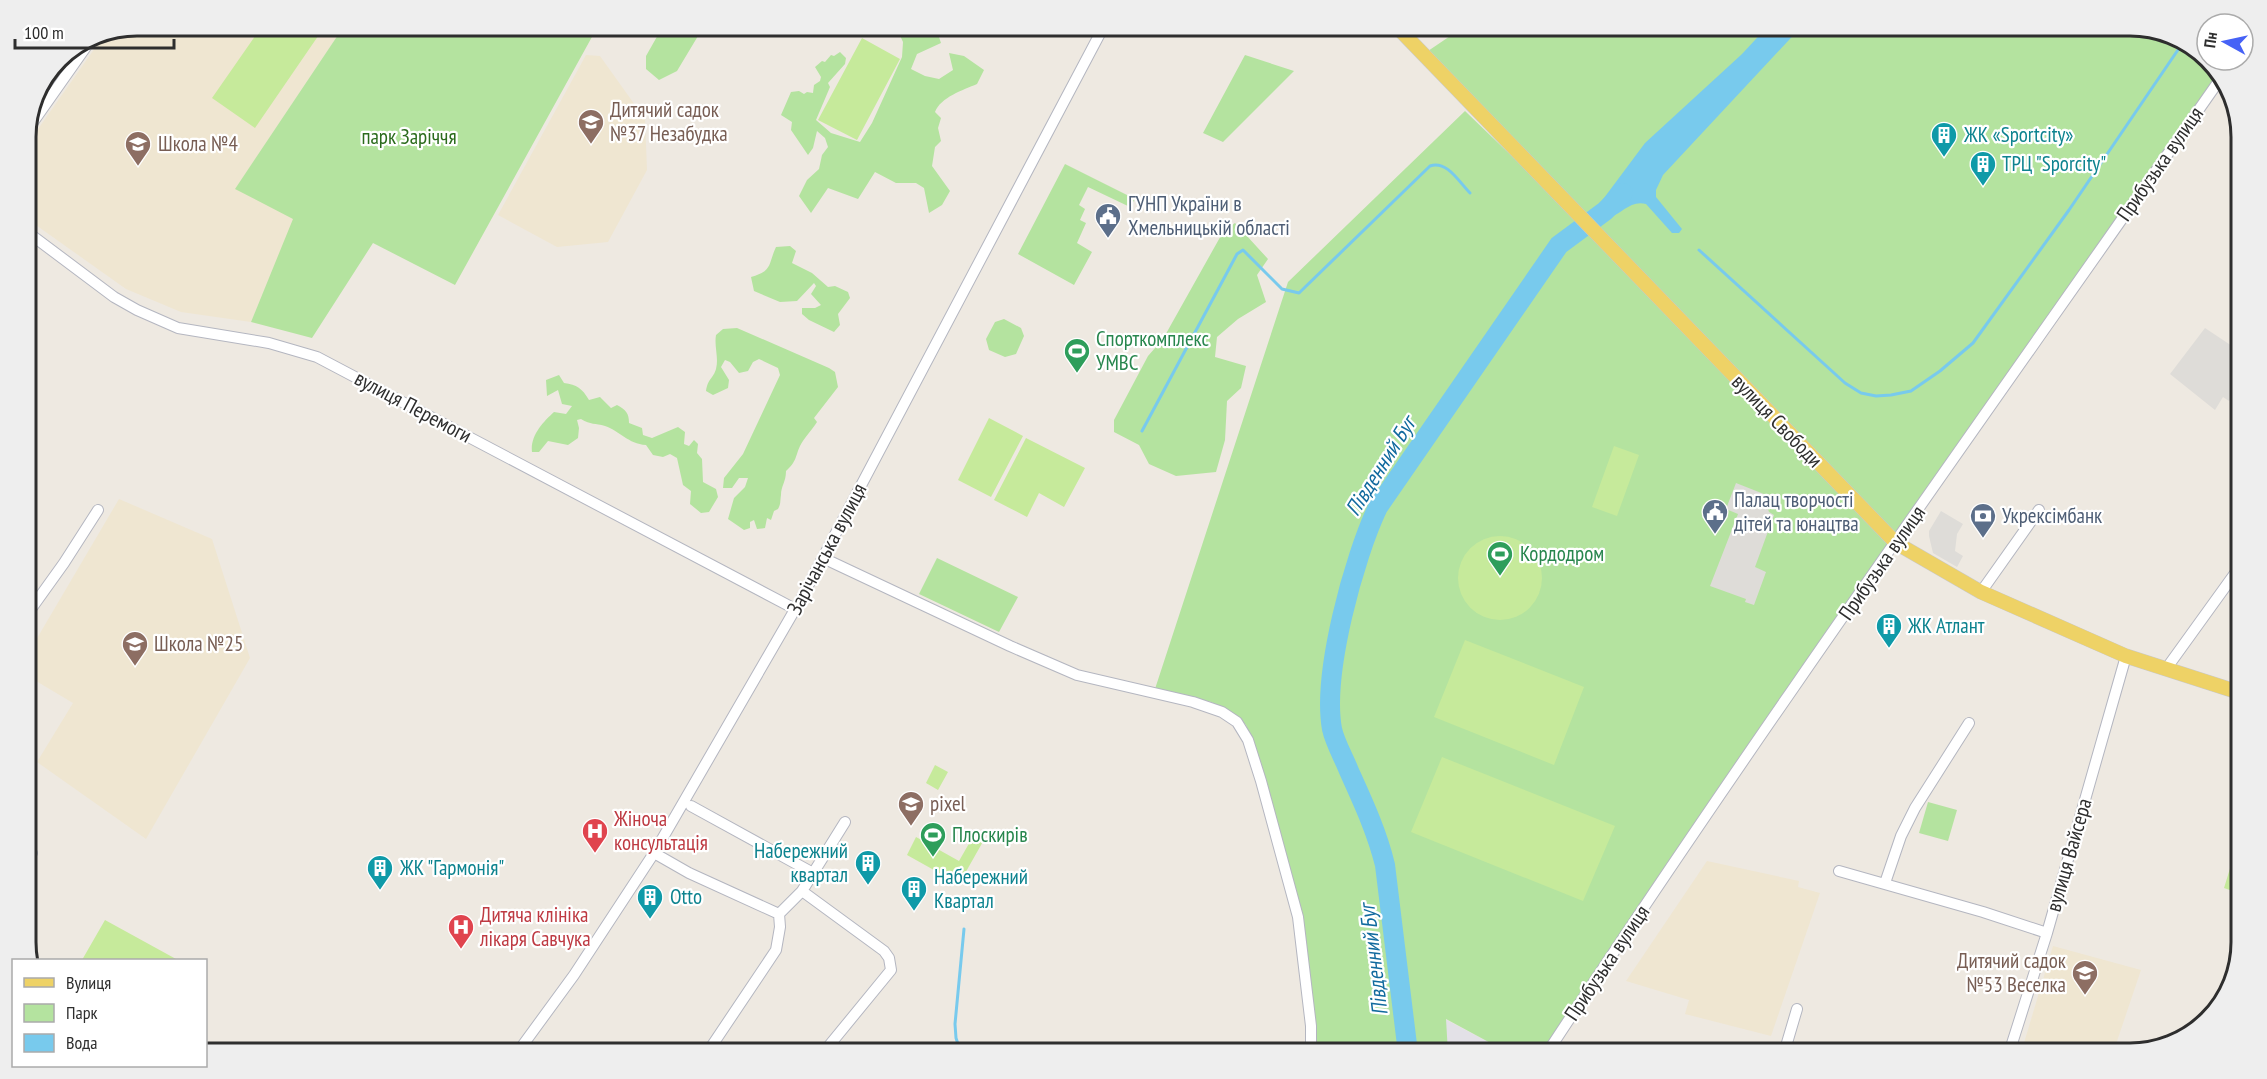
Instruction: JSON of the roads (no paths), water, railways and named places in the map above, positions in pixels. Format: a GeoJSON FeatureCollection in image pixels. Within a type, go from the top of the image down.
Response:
{"type":"FeatureCollection","features":[{"type":"Feature","properties":{"kind":"main road","name":"вулиця Свободи"},"geometry":{"type":"LineString","coordinates":[[1406,36],[1896,543],[1981,592],[2126,656],[2231,690]]}},
{"type":"Feature","properties":{"kind":"street","name":"Зарічанська вулиця"},"geometry":{"type":"LineString","coordinates":[[524,1043],[574,975],[654,853],[795,609],[1099,36]]}},
{"type":"Feature","properties":{"kind":"street"},"geometry":{"type":"LineString","coordinates":[[39,113],[82,52]]}},
{"type":"Feature","properties":{"kind":"street","name":"Прибузька вулиця"},"geometry":{"type":"LineString","coordinates":[[1553,1043],[1690,839],[2216,85]]}},
{"type":"Feature","properties":{"kind":"street","name":"вулиця Перемоги"},"geometry":{"type":"LineString","coordinates":[[36,238],[114,297],[136,310],[178,328],[269,343],[317,357],[795,609]]}},
{"type":"Feature","properties":{"kind":"street"},"geometry":{"type":"LineString","coordinates":[[36,602],[98,510]]}},
{"type":"Feature","properties":{"kind":"street"},"geometry":{"type":"LineString","coordinates":[[1981,592],[2039,510]]}},
{"type":"Feature","properties":{"kind":"street"},"geometry":{"type":"LineString","coordinates":[[823,558],[1077,675],[1193,702],[1222,712],[1237,722],[1248,740],[1262,781],[1294,900],[1301,935],[1311,1043]]}},
{"type":"Feature","properties":{"kind":"street"},"geometry":{"type":"LineString","coordinates":[[2166,669],[2231,579]]}},
{"type":"Feature","properties":{"kind":"street","name":"вулиця Вайсера"},"geometry":{"type":"LineString","coordinates":[[2012,1043],[2047,933],[2126,656]]}},
{"type":"Feature","properties":{"kind":"street"},"geometry":{"type":"LineString","coordinates":[[1885,883],[1901,836],[1915,808],[1969,723]]}},
{"type":"Feature","properties":{"kind":"street"},"geometry":{"type":"LineString","coordinates":[[691,806],[813,873]]}},
{"type":"Feature","properties":{"kind":"street"},"geometry":{"type":"LineString","coordinates":[[714,1043],[776,950],[779,937],[779,914],[802,891],[845,822]]}},
{"type":"Feature","properties":{"kind":"street"},"geometry":{"type":"LineString","coordinates":[[654,853],[689,873],[779,914]]}},
{"type":"Feature","properties":{"kind":"street"},"geometry":{"type":"LineString","coordinates":[[1839,871],[2047,933]]}},
{"type":"Feature","properties":{"kind":"street"},"geometry":{"type":"LineString","coordinates":[[802,891],[884,951],[889,958],[891,970],[831,1043]]}},
{"type":"Feature","properties":{"kind":"street"},"geometry":{"type":"LineString","coordinates":[[1787,1043],[1797,1009]]}},
{"type":"Feature","properties":{"kind":"water"},"geometry":{"type":"Polygon","coordinates":[[[1759,36],[1793,36],[1663,175],[1656,190],[1656,197],[1682,229],[1679,233],[1672,233],[1646,204],[1635,204],[1610,217],[1600,206],[1601,202],[1645,143],[1759,36]]]}},
{"type":"Feature","properties":{"kind":"waterway"},"geometry":{"type":"LineString","coordinates":[[1699,250],[1845,383],[1861,393],[1876,396],[1911,391],[1940,371],[1973,343],[2069,210],[2179,48]]}},
{"type":"Feature","properties":{"kind":"waterway"},"geometry":{"type":"LineString","coordinates":[[1142,431],[1237,254],[1243,250],[1282,289],[1299,293],[1430,166],[1442,166],[1447,169],[1470,193]]}},
{"type":"Feature","properties":{"kind":"waterway","name":"Південний Буг"},"geometry":{"type":"LineString","coordinates":[[1407,1043],[1385,865],[1369,817],[1332,729],[1330,706],[1332,678],[1342,616],[1359,555],[1378,507],[1559,245],[1605,211],[1623,193]]}},
{"type":"Feature","properties":{"kind":"waterway"},"geometry":{"type":"LineString","coordinates":[[958,1043],[955,1024],[964,929]]}},
{"type":"Feature","properties":{"kind":"place","name":"Дитячий садок №37 Незабудка"},"geometry":{"type":"Point","coordinates":[591,145]}},
{"type":"Feature","properties":{"kind":"place","name":"ЖК «Sportcity»"},"geometry":{"type":"Point","coordinates":[1944,158]}},
{"type":"Feature","properties":{"kind":"place","name":"Школа №4"},"geometry":{"type":"Point","coordinates":[138,167]}},
{"type":"Feature","properties":{"kind":"place","name":"ТРЦ \"Sporcity\""},"geometry":{"type":"Point","coordinates":[1983,187]}},
{"type":"Feature","properties":{"kind":"place","name":"ГУНП України в Хмельницькій області"},"geometry":{"type":"Point","coordinates":[1108,239]}},
{"type":"Feature","properties":{"kind":"place","name":"Спорткомплекс УМВС"},"geometry":{"type":"Point","coordinates":[1077,374]}},
{"type":"Feature","properties":{"kind":"place","name":"Палац творчості дітей та юнацтва"},"geometry":{"type":"Point","coordinates":[1715,535]}},
{"type":"Feature","properties":{"kind":"place","name":"Укрексімбанк"},"geometry":{"type":"Point","coordinates":[1983,539]}},
{"type":"Feature","properties":{"kind":"place","name":"Кордодром"},"geometry":{"type":"Point","coordinates":[1500,577]}},
{"type":"Feature","properties":{"kind":"place","name":"ЖК Атлант"},"geometry":{"type":"Point","coordinates":[1889,649]}},
{"type":"Feature","properties":{"kind":"place","name":"Школа №25"},"geometry":{"type":"Point","coordinates":[135,667]}},
{"type":"Feature","properties":{"kind":"place","name":"pixel"},"geometry":{"type":"Point","coordinates":[911,827]}},
{"type":"Feature","properties":{"kind":"place","name":"Жіноча консультація"},"geometry":{"type":"Point","coordinates":[595,854]}},
{"type":"Feature","properties":{"kind":"place","name":"Плоскирів"},"geometry":{"type":"Point","coordinates":[933,858]}},
{"type":"Feature","properties":{"kind":"place","name":"Набережний квартал"},"geometry":{"type":"Point","coordinates":[868,886]}},
{"type":"Feature","properties":{"kind":"place","name":"ЖК \"Гармонія\""},"geometry":{"type":"Point","coordinates":[380,891]}},
{"type":"Feature","properties":{"kind":"place","name":"Набережний Квартал"},"geometry":{"type":"Point","coordinates":[914,912]}},
{"type":"Feature","properties":{"kind":"place","name":"Otto"},"geometry":{"type":"Point","coordinates":[650,920]}},
{"type":"Feature","properties":{"kind":"place","name":"Дитяча клініка лікаря Савчука"},"geometry":{"type":"Point","coordinates":[461,950]}},
{"type":"Feature","properties":{"kind":"place","name":"Дитячий садок №53 Веселка"},"geometry":{"type":"Point","coordinates":[2085,996]}},
{"type":"Feature","properties":{"kind":"park label","name":"парк Заріччя"},"geometry":{"type":"Point","coordinates":[409,137]}}]}
